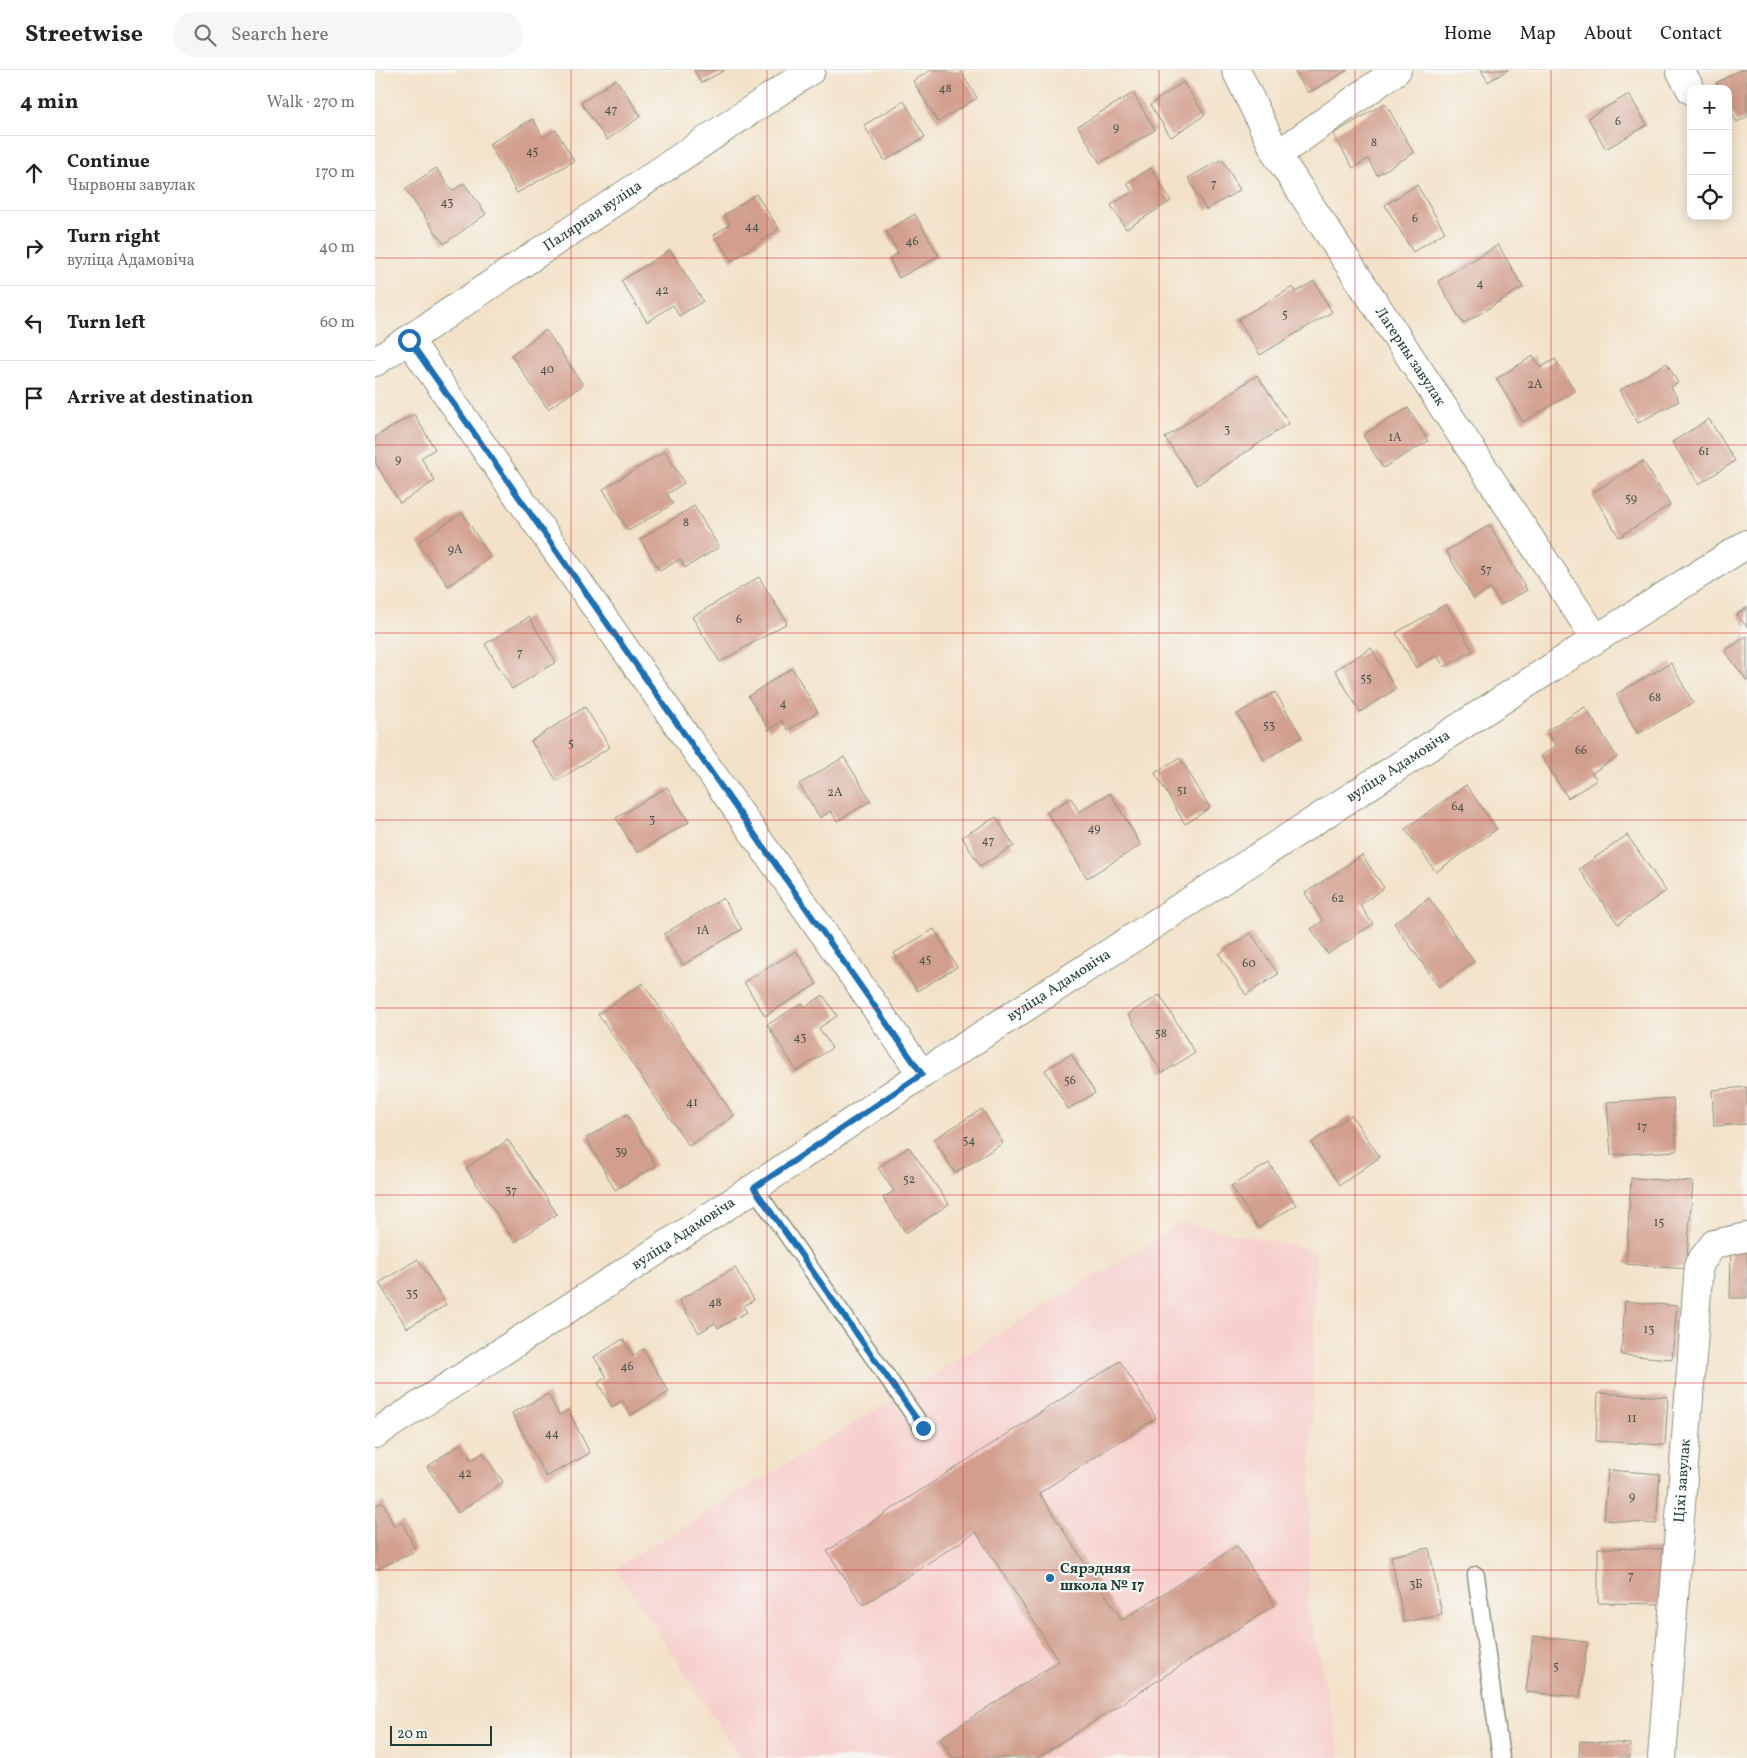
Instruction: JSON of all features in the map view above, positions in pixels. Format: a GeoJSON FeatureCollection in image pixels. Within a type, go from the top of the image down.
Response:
{"type":"FeatureCollection","features":[{"type":"Feature","properties":{"kind":"street","name":"Палярная вуліца"},"geometry":{"type":"LineString","coordinates":[[375,362],[811,70]]}},
{"type":"Feature","properties":{"kind":"street","name":"Лагерны завулак"},"geometry":{"type":"LineString","coordinates":[[1235,70],[1277,154],[1596,639]]}},
{"type":"Feature","properties":{"kind":"street"},"geometry":{"type":"LineString","coordinates":[[1277,154],[1397,70]]}},
{"type":"Feature","properties":{"kind":"street"},"geometry":{"type":"LineString","coordinates":[[1680,70],[1688,85]]}},
{"type":"Feature","properties":{"kind":"street"},"geometry":{"type":"LineString","coordinates":[[409,340],[922,1074]]}},
{"type":"Feature","properties":{"kind":"street","name":"вуліца Адамовіча"},"geometry":{"type":"LineString","coordinates":[[375,1434],[754,1188],[922,1074],[1596,639],[1747,544]]}},
{"type":"Feature","properties":{"kind":"street","name":"Ціхі завулак"},"geometry":{"type":"LineString","coordinates":[[1662,1758],[1699,1264],[1714,1244],[1747,1237]]}},
{"type":"Feature","properties":{"kind":"lane"},"geometry":{"type":"LineString","coordinates":[[754,1188],[923,1428]]}},
{"type":"Feature","properties":{"kind":"lane"},"geometry":{"type":"LineString","coordinates":[[1476,1575],[1501,1758]]}},
{"type":"Feature","properties":{"kind":"shaded area"},"geometry":{"type":"Polygon","coordinates":[[[1182,1223],[1316,1250],[1308,1605],[1341,1758],[740,1758],[616,1568],[1182,1223]]]}},
{"type":"Feature","properties":{"kind":"building"},"geometry":{"type":"Polygon","coordinates":[[[694,70],[725,70],[701,83],[694,70]]]}},
{"type":"Feature","properties":{"kind":"building"},"geometry":{"type":"Polygon","coordinates":[[[931,70],[960,70],[977,98],[938,122],[913,81],[931,70]]]}},
{"type":"Feature","properties":{"kind":"building"},"geometry":{"type":"Polygon","coordinates":[[[1294,70],[1348,70],[1308,93],[1294,70]]]}},
{"type":"Feature","properties":{"kind":"building"},"geometry":{"type":"Polygon","coordinates":[[[1481,70],[1508,70],[1488,82],[1481,70]]]}},
{"type":"Feature","properties":{"kind":"building"},"geometry":{"type":"Polygon","coordinates":[[[1740,70],[1747,70],[1747,117],[1737,122],[1732,113],[1732,85],[1717,85],[1716,83],[1740,70]]]}},
{"type":"Feature","properties":{"kind":"building"},"geometry":{"type":"Polygon","coordinates":[[[616,79],[641,116],[607,140],[581,103],[616,79]]]}},
{"type":"Feature","properties":{"kind":"building"},"geometry":{"type":"Polygon","coordinates":[[[1183,82],[1205,115],[1171,137],[1150,105],[1183,82]]]}},
{"type":"Feature","properties":{"kind":"building"},"geometry":{"type":"Polygon","coordinates":[[[1133,93],[1155,130],[1100,163],[1078,126],[1133,93]]]}},
{"type":"Feature","properties":{"kind":"building"},"geometry":{"type":"Polygon","coordinates":[[[1629,94],[1647,125],[1606,149],[1588,118],[1629,94]]]}},
{"type":"Feature","properties":{"kind":"building"},"geometry":{"type":"Polygon","coordinates":[[[904,101],[925,137],[885,161],[864,125],[904,101]]]}},
{"type":"Feature","properties":{"kind":"building"},"geometry":{"type":"Polygon","coordinates":[[[1385,103],[1414,153],[1377,175],[1368,159],[1353,168],[1333,134],[1385,103]]]}},
{"type":"Feature","properties":{"kind":"building"},"geometry":{"type":"Polygon","coordinates":[[[533,119],[543,137],[556,130],[574,161],[517,193],[489,144],[533,119]]]}},
{"type":"Feature","properties":{"kind":"building"},"geometry":{"type":"Polygon","coordinates":[[[1222,159],[1240,190],[1206,210],[1188,178],[1222,159]]]}},
{"type":"Feature","properties":{"kind":"building"},"geometry":{"type":"Polygon","coordinates":[[[436,168],[452,191],[464,183],[486,214],[444,244],[405,189],[436,168]]]}},
{"type":"Feature","properties":{"kind":"building"},"geometry":{"type":"Polygon","coordinates":[[[1151,168],[1171,201],[1126,229],[1111,205],[1132,192],[1127,183],[1151,168]]]}},
{"type":"Feature","properties":{"kind":"building"},"geometry":{"type":"Polygon","coordinates":[[[1417,185],[1445,232],[1413,252],[1385,205],[1417,185]]]}},
{"type":"Feature","properties":{"kind":"building"},"geometry":{"type":"Polygon","coordinates":[[[756,194],[779,229],[732,261],[714,235],[730,224],[724,215],[756,194]]]}},
{"type":"Feature","properties":{"kind":"building"},"geometry":{"type":"Polygon","coordinates":[[[915,214],[939,256],[899,278],[889,259],[898,253],[886,231],[915,214]]]}},
{"type":"Feature","properties":{"kind":"building"},"geometry":{"type":"Polygon","coordinates":[[[1498,245],[1523,287],[1463,324],[1438,281],[1498,245]]]}},
{"type":"Feature","properties":{"kind":"building"},"geometry":{"type":"Polygon","coordinates":[[[670,250],[703,301],[679,316],[673,305],[647,322],[621,281],[670,250]]]}},
{"type":"Feature","properties":{"kind":"building"},"geometry":{"type":"Polygon","coordinates":[[[1314,281],[1332,312],[1260,355],[1238,319],[1293,287],[1296,292],[1314,281]]]}},
{"type":"Feature","properties":{"kind":"building"},"geometry":{"type":"Polygon","coordinates":[[[546,330],[583,385],[548,409],[511,355],[546,330]]]}},
{"type":"Feature","properties":{"kind":"building"},"geometry":{"type":"Polygon","coordinates":[[[1533,356],[1540,368],[1555,359],[1575,391],[1523,422],[1496,379],[1533,356]]]}},
{"type":"Feature","properties":{"kind":"building"},"geometry":{"type":"Polygon","coordinates":[[[1667,363],[1678,383],[1671,387],[1679,401],[1638,423],[1620,390],[1667,363]]]}},
{"type":"Feature","properties":{"kind":"building"},"geometry":{"type":"Polygon","coordinates":[[[1257,375],[1289,423],[1197,485],[1165,438],[1257,375]]]}},
{"type":"Feature","properties":{"kind":"building"},"geometry":{"type":"Polygon","coordinates":[[[1408,408],[1428,441],[1383,468],[1363,435],[1408,408]]]}},
{"type":"Feature","properties":{"kind":"building"},"geometry":{"type":"Polygon","coordinates":[[[414,414],[435,449],[421,458],[435,481],[400,503],[375,462],[375,437],[414,414]]]}},
{"type":"Feature","properties":{"kind":"building"},"geometry":{"type":"Polygon","coordinates":[[[1709,419],[1735,461],[1699,484],[1672,442],[1709,419]]]}},
{"type":"Feature","properties":{"kind":"building"},"geometry":{"type":"Polygon","coordinates":[[[665,451],[684,483],[667,494],[673,504],[628,531],[603,489],[665,451]]]}},
{"type":"Feature","properties":{"kind":"building"},"geometry":{"type":"Polygon","coordinates":[[[1643,461],[1670,505],[1619,537],[1592,493],[1643,461]]]}},
{"type":"Feature","properties":{"kind":"building"},"geometry":{"type":"Polygon","coordinates":[[[694,506],[719,547],[685,568],[680,559],[660,571],[640,539],[694,506]]]}},
{"type":"Feature","properties":{"kind":"building"},"geometry":{"type":"Polygon","coordinates":[[[462,513],[491,557],[448,586],[418,542],[462,513]]]}},
{"type":"Feature","properties":{"kind":"building"},"geometry":{"type":"Polygon","coordinates":[[[1490,525],[1527,590],[1501,605],[1491,589],[1474,599],[1446,551],[1490,525]]]}},
{"type":"Feature","properties":{"kind":"building"},"geometry":{"type":"Polygon","coordinates":[[[759,577],[787,623],[720,662],[692,617],[759,577]]]}},
{"type":"Feature","properties":{"kind":"building"},"geometry":{"type":"Polygon","coordinates":[[[1446,604],[1473,651],[1444,667],[1437,655],[1416,668],[1396,633],[1446,604]]]}},
{"type":"Feature","properties":{"kind":"building"},"geometry":{"type":"Polygon","coordinates":[[[1747,607],[1747,627],[1737,614],[1747,607]]]}},
{"type":"Feature","properties":{"kind":"building"},"geometry":{"type":"Polygon","coordinates":[[[529,617],[556,662],[512,689],[485,644],[529,617]]]}},
{"type":"Feature","properties":{"kind":"building"},"geometry":{"type":"Polygon","coordinates":[[[1747,636],[1747,681],[1725,651],[1747,636]]]}},
{"type":"Feature","properties":{"kind":"building"},"geometry":{"type":"Polygon","coordinates":[[[1371,648],[1396,689],[1360,712],[1335,670],[1371,648]]]}},
{"type":"Feature","properties":{"kind":"building"},"geometry":{"type":"Polygon","coordinates":[[[1671,663],[1693,703],[1638,734],[1616,694],[1671,663]]]}},
{"type":"Feature","properties":{"kind":"building"},"geometry":{"type":"Polygon","coordinates":[[[792,668],[818,712],[788,730],[782,721],[769,730],[748,696],[792,668]]]}},
{"type":"Feature","properties":{"kind":"building"},"geometry":{"type":"Polygon","coordinates":[[[1275,692],[1302,737],[1264,760],[1237,714],[1275,692]]]}},
{"type":"Feature","properties":{"kind":"building"},"geometry":{"type":"Polygon","coordinates":[[[585,707],[610,747],[557,781],[531,741],[585,707]]]}},
{"type":"Feature","properties":{"kind":"building"},"geometry":{"type":"Polygon","coordinates":[[[1585,707],[1617,757],[1592,773],[1597,780],[1568,798],[1541,756],[1556,746],[1546,731],[1585,707]]]}},
{"type":"Feature","properties":{"kind":"building"},"geometry":{"type":"Polygon","coordinates":[[[844,757],[871,801],[837,821],[831,811],[820,818],[799,784],[844,757]]]}},
{"type":"Feature","properties":{"kind":"building"},"geometry":{"type":"Polygon","coordinates":[[[1180,758],[1210,808],[1185,824],[1155,773],[1180,758]]]}},
{"type":"Feature","properties":{"kind":"building"},"geometry":{"type":"Polygon","coordinates":[[[1466,785],[1497,829],[1436,872],[1405,829],[1466,785]]]}},
{"type":"Feature","properties":{"kind":"building"},"geometry":{"type":"Polygon","coordinates":[[[667,787],[689,822],[637,853],[616,818],[667,787]]]}},
{"type":"Feature","properties":{"kind":"building"},"geometry":{"type":"Polygon","coordinates":[[[1110,793],[1141,845],[1087,878],[1047,812],[1071,798],[1079,812],[1110,793]]]}},
{"type":"Feature","properties":{"kind":"building"},"geometry":{"type":"Polygon","coordinates":[[[996,817],[1014,846],[980,866],[962,837],[996,817]]]}},
{"type":"Feature","properties":{"kind":"building"},"geometry":{"type":"Polygon","coordinates":[[[1627,835],[1666,891],[1618,924],[1579,869],[1627,835]]]}},
{"type":"Feature","properties":{"kind":"building"},"geometry":{"type":"Polygon","coordinates":[[[1362,855],[1384,888],[1360,905],[1373,924],[1328,954],[1311,929],[1323,921],[1305,893],[1362,855]]]}},
{"type":"Feature","properties":{"kind":"building"},"geometry":{"type":"Polygon","coordinates":[[[723,898],[742,929],[683,965],[664,934],[723,898]]]}},
{"type":"Feature","properties":{"kind":"building"},"geometry":{"type":"Polygon","coordinates":[[[1429,898],[1474,962],[1439,987],[1394,923],[1429,898]]]}},
{"type":"Feature","properties":{"kind":"building"},"geometry":{"type":"Polygon","coordinates":[[[934,929],[957,967],[917,991],[894,953],[934,929]]]}},
{"type":"Feature","properties":{"kind":"building"},"geometry":{"type":"Polygon","coordinates":[[[1251,933],[1278,974],[1246,995],[1219,954],[1251,933]]]}},
{"type":"Feature","properties":{"kind":"building"},"geometry":{"type":"Polygon","coordinates":[[[796,951],[817,984],[765,1016],[744,982],[796,951]]]}},
{"type":"Feature","properties":{"kind":"building"},"geometry":{"type":"Polygon","coordinates":[[[643,983],[734,1116],[689,1146],[598,1014],[643,983]]]}},
{"type":"Feature","properties":{"kind":"building"},"geometry":{"type":"Polygon","coordinates":[[[823,995],[837,1016],[819,1028],[832,1048],[797,1071],[767,1025],[802,1003],[805,1007],[823,995]]]}},
{"type":"Feature","properties":{"kind":"building"},"geometry":{"type":"Polygon","coordinates":[[[1160,995],[1195,1053],[1162,1073],[1128,1014],[1160,995]]]}},
{"type":"Feature","properties":{"kind":"building"},"geometry":{"type":"Polygon","coordinates":[[[1071,1054],[1095,1093],[1068,1109],[1045,1070],[1071,1054]]]}},
{"type":"Feature","properties":{"kind":"building"},"geometry":{"type":"Polygon","coordinates":[[[1747,1087],[1747,1124],[1714,1126],[1712,1090],[1747,1087]]]}},
{"type":"Feature","properties":{"kind":"building"},"geometry":{"type":"Polygon","coordinates":[[[1673,1098],[1677,1151],[1611,1155],[1607,1102],[1673,1098]]]}},
{"type":"Feature","properties":{"kind":"building"},"geometry":{"type":"Polygon","coordinates":[[[982,1109],[1003,1143],[955,1173],[934,1139],[982,1109]]]}},
{"type":"Feature","properties":{"kind":"building"},"geometry":{"type":"Polygon","coordinates":[[[627,1114],[656,1166],[615,1190],[586,1138],[627,1114]]]}},
{"type":"Feature","properties":{"kind":"building"},"geometry":{"type":"Polygon","coordinates":[[[1351,1115],[1380,1157],[1340,1185],[1311,1143],[1351,1115]]]}},
{"type":"Feature","properties":{"kind":"building"},"geometry":{"type":"Polygon","coordinates":[[[508,1140],[557,1214],[515,1242],[466,1168],[508,1140]]]}},
{"type":"Feature","properties":{"kind":"building"},"geometry":{"type":"Polygon","coordinates":[[[909,1147],[949,1204],[906,1233],[883,1198],[894,1191],[878,1168],[909,1147]]]}},
{"type":"Feature","properties":{"kind":"building"},"geometry":{"type":"Polygon","coordinates":[[[1269,1163],[1296,1205],[1258,1228],[1231,1186],[1269,1163]]]}},
{"type":"Feature","properties":{"kind":"building"},"geometry":{"type":"Polygon","coordinates":[[[1631,1178],[1693,1182],[1686,1269],[1626,1264],[1631,1178]]]}},
{"type":"Feature","properties":{"kind":"building"},"geometry":{"type":"Polygon","coordinates":[[[1731,1248],[1747,1248],[1747,1298],[1730,1298],[1731,1248]]]}},
{"type":"Feature","properties":{"kind":"building"},"geometry":{"type":"Polygon","coordinates":[[[418,1259],[446,1305],[407,1328],[379,1283],[418,1259]]]}},
{"type":"Feature","properties":{"kind":"building"},"geometry":{"type":"Polygon","coordinates":[[[735,1268],[754,1300],[743,1306],[747,1312],[718,1328],[715,1323],[699,1333],[679,1300],[735,1268]]]}},
{"type":"Feature","properties":{"kind":"building"},"geometry":{"type":"Polygon","coordinates":[[[1625,1301],[1677,1306],[1672,1359],[1621,1355],[1625,1301]]]}},
{"type":"Feature","properties":{"kind":"building"},"geometry":{"type":"Polygon","coordinates":[[[623,1339],[633,1356],[643,1349],[669,1392],[631,1415],[622,1401],[612,1407],[598,1383],[607,1377],[594,1357],[623,1339]]]}},
{"type":"Feature","properties":{"kind":"building","name":"Сярэдняя школа № 17"},"geometry":{"type":"Polygon","coordinates":[[[1120,1361],[1156,1418],[1039,1493],[1122,1620],[1237,1546],[1275,1605],[1037,1758],[953,1758],[940,1738],[1059,1661],[976,1532],[863,1605],[827,1551],[1120,1361]]]}},
{"type":"Feature","properties":{"kind":"building"},"geometry":{"type":"Polygon","coordinates":[[[1598,1393],[1668,1397],[1665,1445],[1596,1441],[1598,1393]]]}},
{"type":"Feature","properties":{"kind":"building"},"geometry":{"type":"Polygon","coordinates":[[[548,1394],[559,1415],[568,1410],[590,1453],[546,1477],[512,1413],[548,1394]]]}},
{"type":"Feature","properties":{"kind":"building"},"geometry":{"type":"Polygon","coordinates":[[[460,1444],[471,1460],[483,1453],[503,1482],[458,1513],[427,1467],[460,1444]]]}},
{"type":"Feature","properties":{"kind":"building"},"geometry":{"type":"Polygon","coordinates":[[[1608,1470],[1660,1474],[1656,1524],[1604,1520],[1608,1470]]]}},
{"type":"Feature","properties":{"kind":"building"},"geometry":{"type":"Polygon","coordinates":[[[383,1502],[394,1526],[402,1522],[416,1551],[375,1570],[375,1506],[383,1502]]]}},
{"type":"Feature","properties":{"kind":"building"},"geometry":{"type":"Polygon","coordinates":[[[1429,1548],[1442,1615],[1404,1622],[1391,1556],[1429,1548]]]}},
{"type":"Feature","properties":{"kind":"building"},"geometry":{"type":"Polygon","coordinates":[[[1598,1548],[1663,1549],[1663,1604],[1598,1603],[1598,1548]]]}},
{"type":"Feature","properties":{"kind":"building"},"geometry":{"type":"Polygon","coordinates":[[[1533,1636],[1587,1642],[1580,1697],[1526,1692],[1533,1636]]]}},
{"type":"Feature","properties":{"kind":"building"},"geometry":{"type":"Polygon","coordinates":[[[1580,1741],[1631,1744],[1630,1758],[1579,1758],[1580,1741]]]}},
{"type":"Feature","properties":{"kind":"place","name":"Сярэдняя школа № 17"},"geometry":{"type":"Point","coordinates":[1050,1578]}},
{"type":"Feature","properties":{"kind":"route"},"geometry":{"type":"LineString","coordinates":[[409,340],[922,1074],[754,1188],[923,1428]]}}]}
